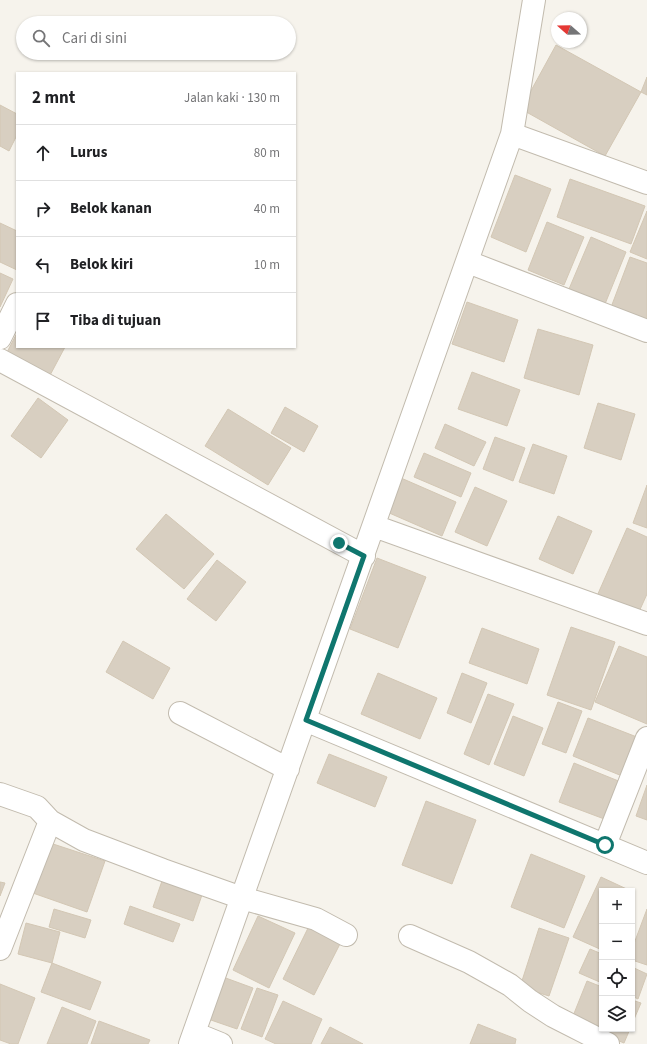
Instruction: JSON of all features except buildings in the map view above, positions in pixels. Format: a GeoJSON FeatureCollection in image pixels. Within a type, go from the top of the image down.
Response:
{"type":"FeatureCollection","features":[{"type":"Feature","properties":{"kind":"street"},"geometry":{"type":"LineString","coordinates":[[221,1044],[192,1038],[306,720],[512,134],[534,0]]}},
{"type":"Feature","properties":{"kind":"street"},"geometry":{"type":"LineString","coordinates":[[512,134],[647,183]]}},
{"type":"Feature","properties":{"kind":"street"},"geometry":{"type":"LineString","coordinates":[[468,262],[647,331]]}},
{"type":"Feature","properties":{"kind":"street"},"geometry":{"type":"LineString","coordinates":[[0,338],[16,306]]}},
{"type":"Feature","properties":{"kind":"street"},"geometry":{"type":"LineString","coordinates":[[0,360],[364,556]]}},
{"type":"Feature","properties":{"kind":"street"},"geometry":{"type":"LineString","coordinates":[[374,526],[647,624]]}},
{"type":"Feature","properties":{"kind":"street"},"geometry":{"type":"LineString","coordinates":[[180,713],[288,768]]}},
{"type":"Feature","properties":{"kind":"street"},"geometry":{"type":"LineString","coordinates":[[306,720],[647,863]]}},
{"type":"Feature","properties":{"kind":"street"},"geometry":{"type":"LineString","coordinates":[[605,845],[647,738]]}},
{"type":"Feature","properties":{"kind":"street"},"geometry":{"type":"LineString","coordinates":[[0,794],[38,807],[50,821],[84,840],[242,898],[316,919],[346,935]]}},
{"type":"Feature","properties":{"kind":"street"},"geometry":{"type":"LineString","coordinates":[[0,949],[50,821]]}},
{"type":"Feature","properties":{"kind":"street"},"geometry":{"type":"LineString","coordinates":[[410,936],[469,962],[510,985],[530,1001],[553,1016],[608,1044]]}},
{"type":"Feature","properties":{"kind":"route"},"geometry":{"type":"LineString","coordinates":[[339,543],[364,556],[306,720],[605,845]]}}]}
